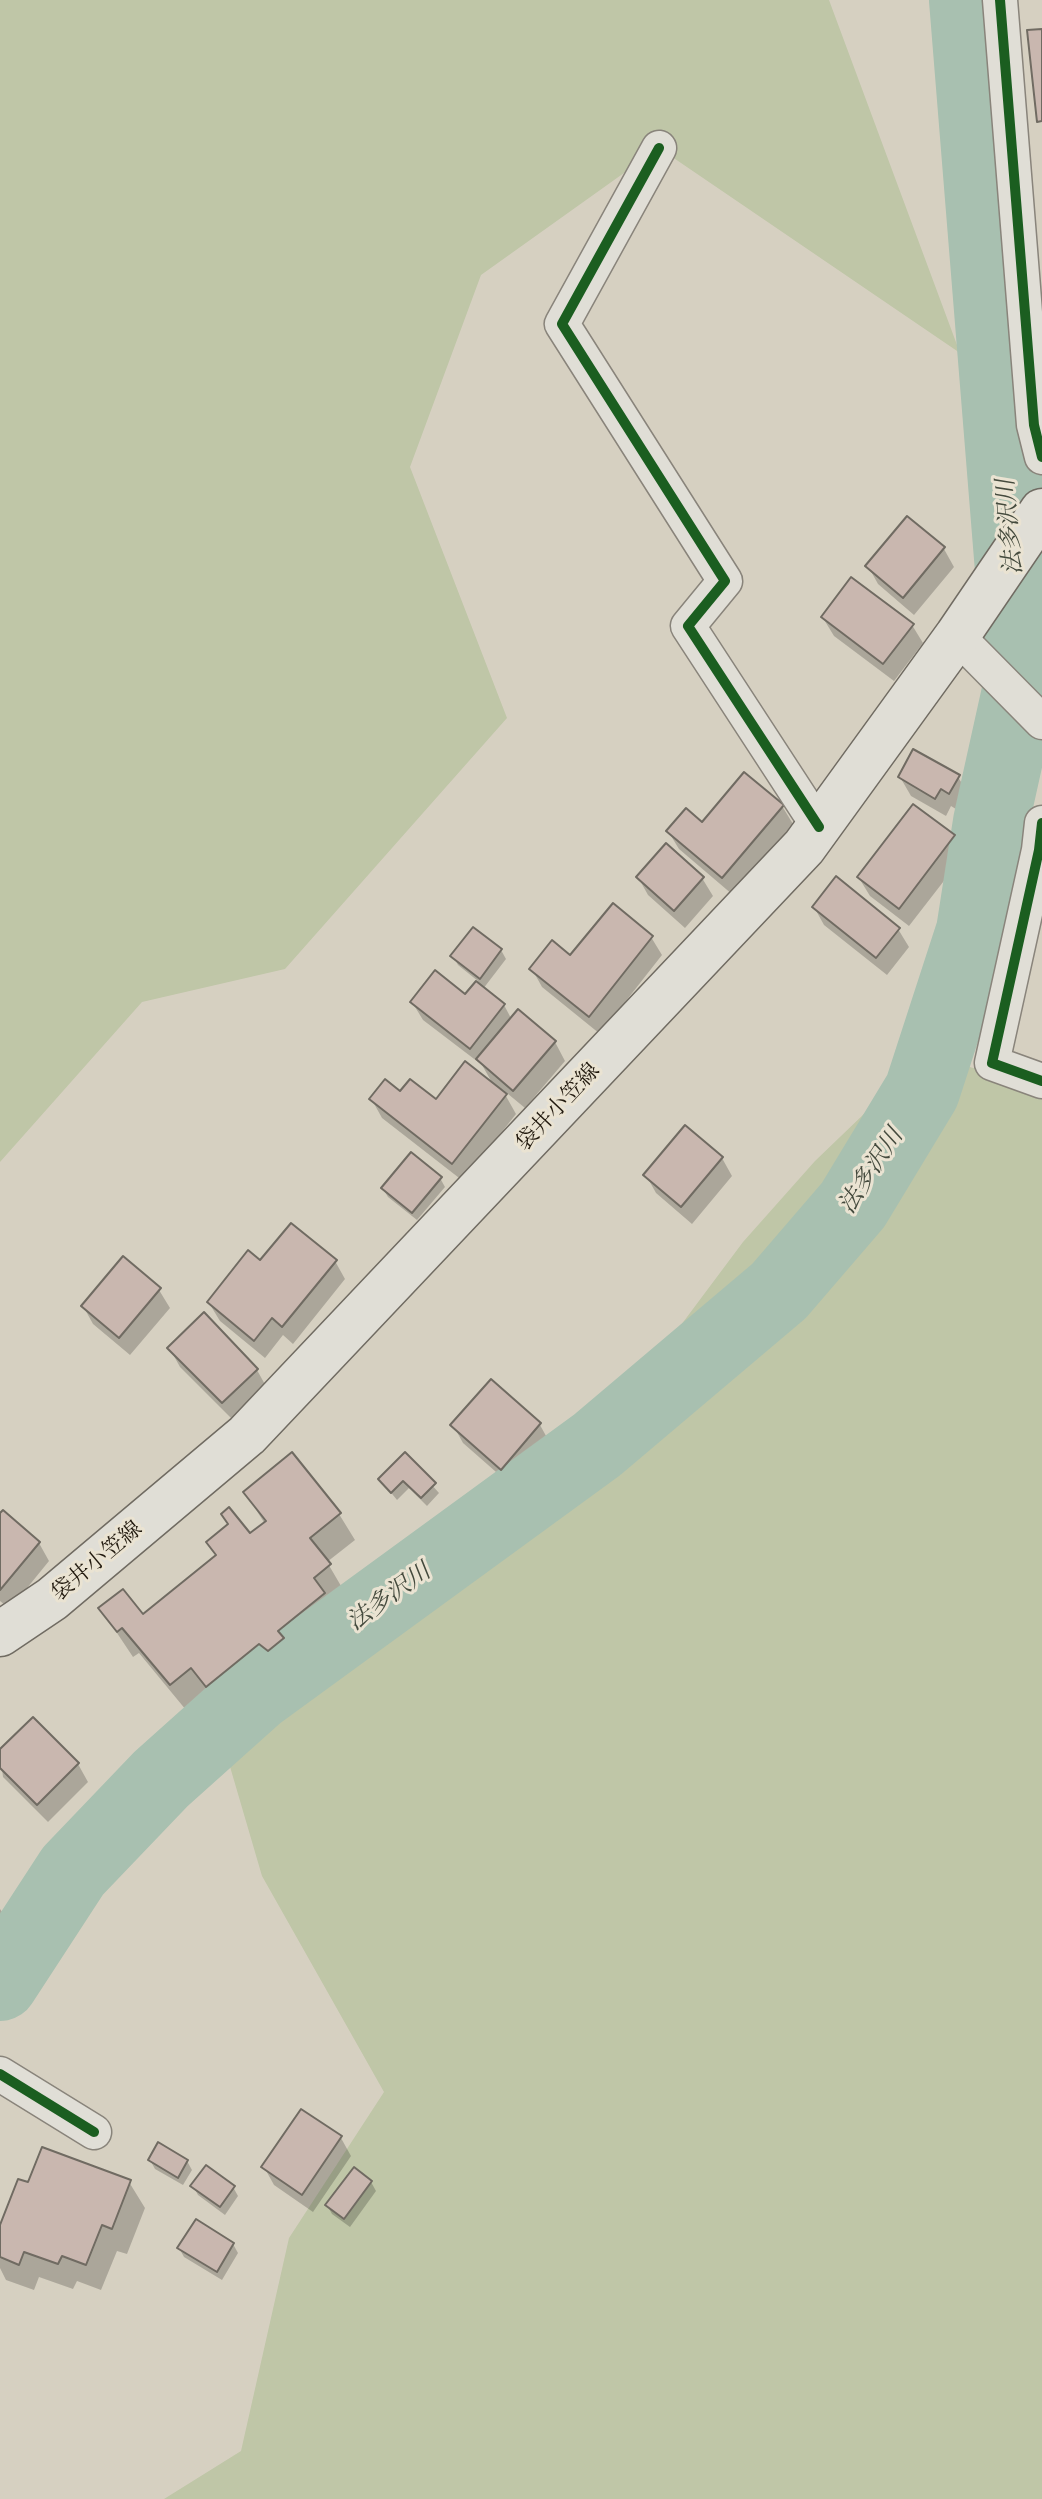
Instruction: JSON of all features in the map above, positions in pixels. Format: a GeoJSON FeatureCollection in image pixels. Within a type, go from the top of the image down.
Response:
{"type":"FeatureCollection","features":[{"type":"Feature","properties":{"kind":"main road","name":"袋井小笠線"},"geometry":{"type":"LineString","coordinates":[[0,1634],[52,1599],[247,1435],[804,847],[957,636],[1042,511]]}},
{"type":"Feature","properties":{"kind":"street"},"geometry":{"type":"LineString","coordinates":[[1000,0],[1034,425],[1042,457]]}},
{"type":"Feature","properties":{"kind":"street"},"geometry":{"type":"LineString","coordinates":[[659,148],[562,324],[725,581],[688,626],[819,827]]}},
{"type":"Feature","properties":{"kind":"street"},"geometry":{"type":"LineString","coordinates":[[957,636],[1042,722]]}},
{"type":"Feature","properties":{"kind":"street"},"geometry":{"type":"LineString","coordinates":[[1041,841],[992,1063],[1042,1081]]}},
{"type":"Feature","properties":{"kind":"street"},"geometry":{"type":"LineString","coordinates":[[0,2074],[94,2132]]}},
{"type":"Feature","properties":{"kind":"green space"},"geometry":{"type":"Polygon","coordinates":[[[0,0],[829,0],[960,353],[659,148],[481,275],[410,467],[507,718],[285,969],[142,1002],[0,1162],[0,0]]]}},
{"type":"Feature","properties":{"kind":"green space"},"geometry":{"type":"Polygon","coordinates":[[[918,1062],[967,1066],[1042,1091],[1042,2499],[164,2499],[241,2451],[289,2238],[384,2092],[262,1876],[226,1753],[596,1468],[678,1329],[743,1242],[815,1161],[918,1062]]]}},
{"type":"Feature","properties":{"kind":"building"},"geometry":{"type":"Polygon","coordinates":[[[1042,29],[1042,121],[1037,122],[1027,30],[1042,29]]]}},
{"type":"Feature","properties":{"kind":"building"},"geometry":{"type":"Polygon","coordinates":[[[907,516],[945,547],[903,598],[865,566],[907,516]]]}},
{"type":"Feature","properties":{"kind":"building"},"geometry":{"type":"Polygon","coordinates":[[[851,577],[914,624],[883,664],[821,617],[851,577]]]}},
{"type":"Feature","properties":{"kind":"building"},"geometry":{"type":"Polygon","coordinates":[[[913,749],[960,775],[949,794],[941,789],[935,799],[898,777],[913,749]]]}},
{"type":"Feature","properties":{"kind":"building"},"geometry":{"type":"Polygon","coordinates":[[[744,772],[784,805],[722,878],[666,831],[686,808],[702,822],[744,772]]]}},
{"type":"Feature","properties":{"kind":"building"},"geometry":{"type":"Polygon","coordinates":[[[913,804],[955,835],[899,909],[857,877],[913,804]]]}},
{"type":"Feature","properties":{"kind":"building"},"geometry":{"type":"Polygon","coordinates":[[[666,843],[704,877],[674,911],[636,877],[666,843]]]}},
{"type":"Feature","properties":{"kind":"building"},"geometry":{"type":"Polygon","coordinates":[[[836,876],[900,928],[876,958],[812,907],[836,876]]]}},
{"type":"Feature","properties":{"kind":"building"},"geometry":{"type":"Polygon","coordinates":[[[613,903],[653,936],[589,1017],[529,969],[552,940],[570,955],[613,903]]]}},
{"type":"Feature","properties":{"kind":"building"},"geometry":{"type":"Polygon","coordinates":[[[473,927],[502,949],[480,979],[450,956],[473,927]]]}},
{"type":"Feature","properties":{"kind":"building"},"geometry":{"type":"Polygon","coordinates":[[[435,970],[465,994],[476,981],[505,1004],[470,1049],[410,1002],[435,970]]]}},
{"type":"Feature","properties":{"kind":"building"},"geometry":{"type":"Polygon","coordinates":[[[518,1009],[556,1041],[513,1091],[476,1059],[518,1009]]]}},
{"type":"Feature","properties":{"kind":"building"},"geometry":{"type":"Polygon","coordinates":[[[465,1061],[507,1094],[452,1164],[369,1099],[385,1079],[400,1091],[410,1079],[436,1099],[465,1061]]]}},
{"type":"Feature","properties":{"kind":"building"},"geometry":{"type":"Polygon","coordinates":[[[685,1125],[723,1157],[681,1207],[643,1175],[685,1125]]]}},
{"type":"Feature","properties":{"kind":"building"},"geometry":{"type":"Polygon","coordinates":[[[411,1152],[442,1177],[412,1213],[381,1188],[411,1152]]]}},
{"type":"Feature","properties":{"kind":"building"},"geometry":{"type":"Polygon","coordinates":[[[291,1223],[337,1260],[282,1327],[272,1318],[254,1341],[207,1302],[248,1250],[260,1260],[291,1223]]]}},
{"type":"Feature","properties":{"kind":"building"},"geometry":{"type":"Polygon","coordinates":[[[123,1256],[161,1288],[119,1338],[81,1306],[123,1256]]]}},
{"type":"Feature","properties":{"kind":"building"},"geometry":{"type":"Polygon","coordinates":[[[204,1312],[258,1369],[222,1403],[167,1348],[204,1312]]]}},
{"type":"Feature","properties":{"kind":"building"},"geometry":{"type":"Polygon","coordinates":[[[491,1379],[541,1423],[501,1470],[450,1425],[491,1379]]]}},
{"type":"Feature","properties":{"kind":"building"},"geometry":{"type":"Polygon","coordinates":[[[292,1452],[341,1513],[310,1538],[331,1564],[314,1578],[325,1593],[278,1631],[284,1638],[268,1651],[259,1644],[206,1687],[191,1668],[170,1685],[122,1628],[117,1632],[98,1608],[123,1589],[143,1614],[216,1555],[206,1542],[228,1524],[221,1514],[229,1507],[250,1533],[266,1521],[243,1492],[292,1452]]]}},
{"type":"Feature","properties":{"kind":"building"},"geometry":{"type":"Polygon","coordinates":[[[405,1452],[436,1483],[421,1498],[403,1481],[391,1493],[378,1479],[405,1452]]]}},
{"type":"Feature","properties":{"kind":"building"},"geometry":{"type":"Polygon","coordinates":[[[3,1510],[40,1542],[0,1590],[0,1513],[3,1510]]]}},
{"type":"Feature","properties":{"kind":"building"},"geometry":{"type":"Polygon","coordinates":[[[33,1717],[79,1763],[37,1805],[0,1768],[0,1749],[33,1717]]]}},
{"type":"Feature","properties":{"kind":"building"},"geometry":{"type":"Polygon","coordinates":[[[301,2109],[342,2136],[302,2195],[261,2167],[301,2109]]]}},
{"type":"Feature","properties":{"kind":"building"},"geometry":{"type":"Polygon","coordinates":[[[158,2142],[188,2160],[178,2178],[148,2160],[158,2142]]]}},
{"type":"Feature","properties":{"kind":"building"},"geometry":{"type":"Polygon","coordinates":[[[42,2147],[131,2180],[112,2229],[102,2225],[86,2265],[62,2256],[58,2264],[24,2252],[19,2265],[0,2257],[0,2225],[18,2179],[28,2182],[42,2147]]]}},
{"type":"Feature","properties":{"kind":"building"},"geometry":{"type":"Polygon","coordinates":[[[206,2165],[235,2186],[220,2207],[190,2186],[206,2165]]]}},
{"type":"Feature","properties":{"kind":"building"},"geometry":{"type":"Polygon","coordinates":[[[354,2167],[372,2181],[344,2219],[325,2205],[354,2167]]]}},
{"type":"Feature","properties":{"kind":"building"},"geometry":{"type":"Polygon","coordinates":[[[196,2219],[234,2243],[217,2272],[177,2248],[196,2219]]]}},
{"type":"Feature","properties":{"kind":"waterway","name":"法多沢川"},"geometry":{"type":"LineString","coordinates":[[0,1983],[73,1871],[161,1779],[257,1693],[597,1445],[779,1291],[853,1205],[922,1091],[974,931],[991,822],[1022,682],[967,0]]}},
{"type":"Feature","properties":{"kind":"cycle path"},"geometry":{"type":"LineString","coordinates":[[1000,0],[1034,425],[1042,457]]}},
{"type":"Feature","properties":{"kind":"cycle path"},"geometry":{"type":"LineString","coordinates":[[659,148],[562,324],[725,581],[688,626],[819,827]]}},
{"type":"Feature","properties":{"kind":"cycle path"},"geometry":{"type":"LineString","coordinates":[[1042,823],[1039,850],[992,1063],[1042,1081]]}},
{"type":"Feature","properties":{"kind":"cycle path"},"geometry":{"type":"LineString","coordinates":[[0,2074],[94,2132]]}}]}
